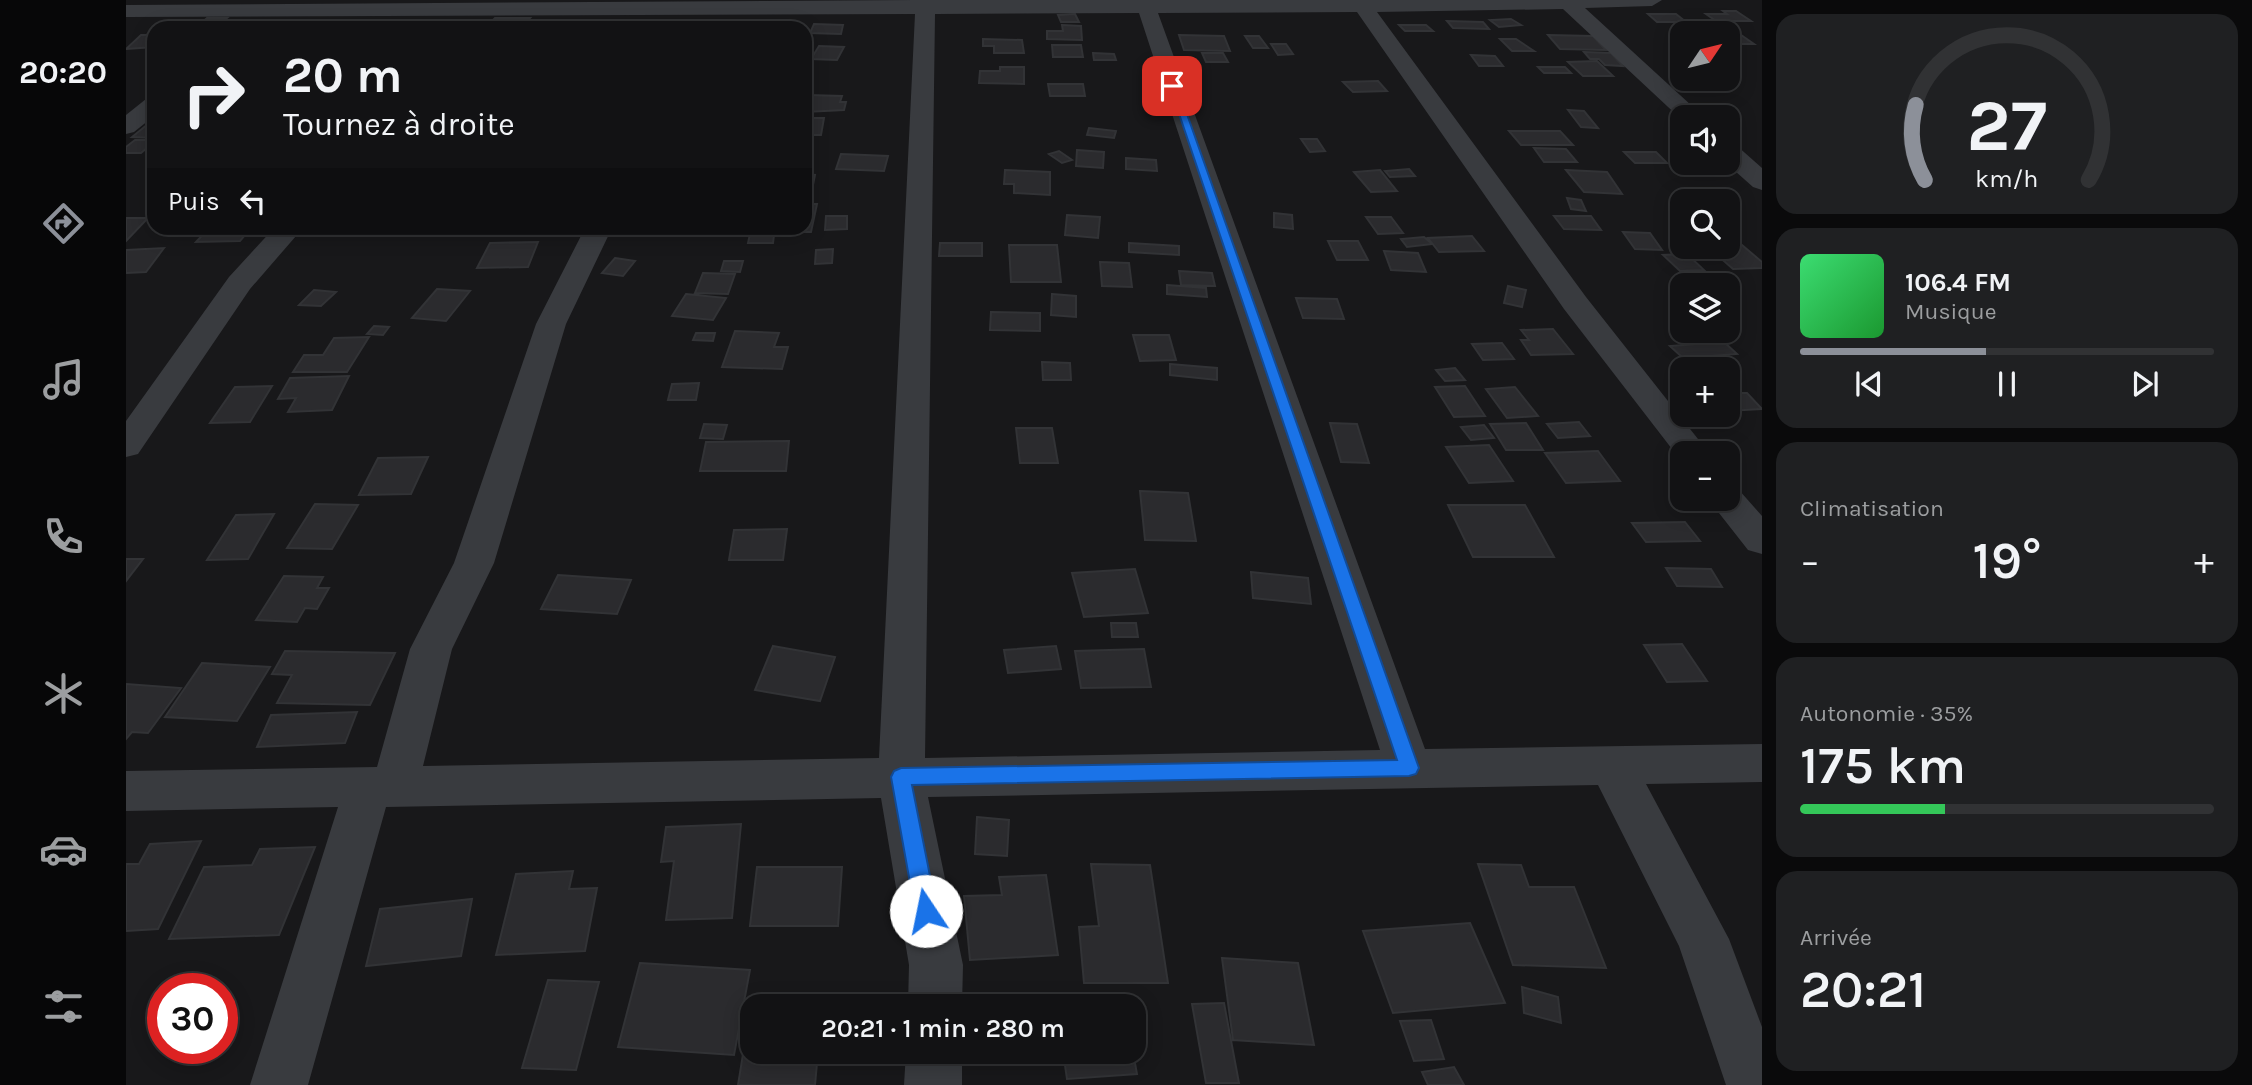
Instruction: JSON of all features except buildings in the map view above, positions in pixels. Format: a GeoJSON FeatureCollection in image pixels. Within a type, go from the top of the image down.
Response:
{"type":"FeatureCollection","features":[{"type":"Feature","properties":{"kind":"street"},"geometry":{"type":"LineString","coordinates":[[126,11],[273,5],[312,8],[487,6],[700,13],[924,4],[1652,0]]}},
{"type":"Feature","properties":{"kind":"street"},"geometry":{"type":"LineString","coordinates":[[1359,2],[1566,292],[1682,441]]}},
{"type":"Feature","properties":{"kind":"street"},"geometry":{"type":"LineString","coordinates":[[1567,2],[1679,105]]}},
{"type":"Feature","properties":{"kind":"street"},"geometry":{"type":"LineString","coordinates":[[924,4],[901,777],[936,965],[935,994]]}},
{"type":"Feature","properties":{"kind":"street"},"geometry":{"type":"LineString","coordinates":[[1144,4],[1409,768]]}},
{"type":"Feature","properties":{"kind":"street"},"geometry":{"type":"LineString","coordinates":[[254,21],[273,5]]}},
{"type":"Feature","properties":{"kind":"street"},"geometry":{"type":"LineString","coordinates":[[474,21],[487,6]]}},
{"type":"Feature","properties":{"kind":"street"},"geometry":{"type":"LineString","coordinates":[[126,127],[147,110]]}},
{"type":"Feature","properties":{"kind":"street"},"geometry":{"type":"LineString","coordinates":[[1740,162],[1762,182]]}},
{"type":"Feature","properties":{"kind":"street"},"geometry":{"type":"LineString","coordinates":[[126,446],[239,284],[283,235]]}},
{"type":"Feature","properties":{"kind":"street"},"geometry":{"type":"LineString","coordinates":[[279,1085],[381,786],[431,649],[474,563],[551,324],[595,235]]}},
{"type":"Feature","properties":{"kind":"street"},"geometry":{"type":"LineString","coordinates":[[1736,511],[1762,541]]}},
{"type":"Feature","properties":{"kind":"street"},"geometry":{"type":"LineString","coordinates":[[126,790],[1762,763]]}},
{"type":"Feature","properties":{"kind":"street"},"geometry":{"type":"LineString","coordinates":[[1611,765],[1703,939],[1755,1085]]}},
{"type":"Feature","properties":{"kind":"street"},"geometry":{"type":"LineString","coordinates":[[933,1085],[934,1064]]}},
{"type":"Feature","properties":{"kind":"route"},"geometry":{"type":"LineString","coordinates":[[926,911],[901,777],[1409,768],[1172,86]]}}]}
